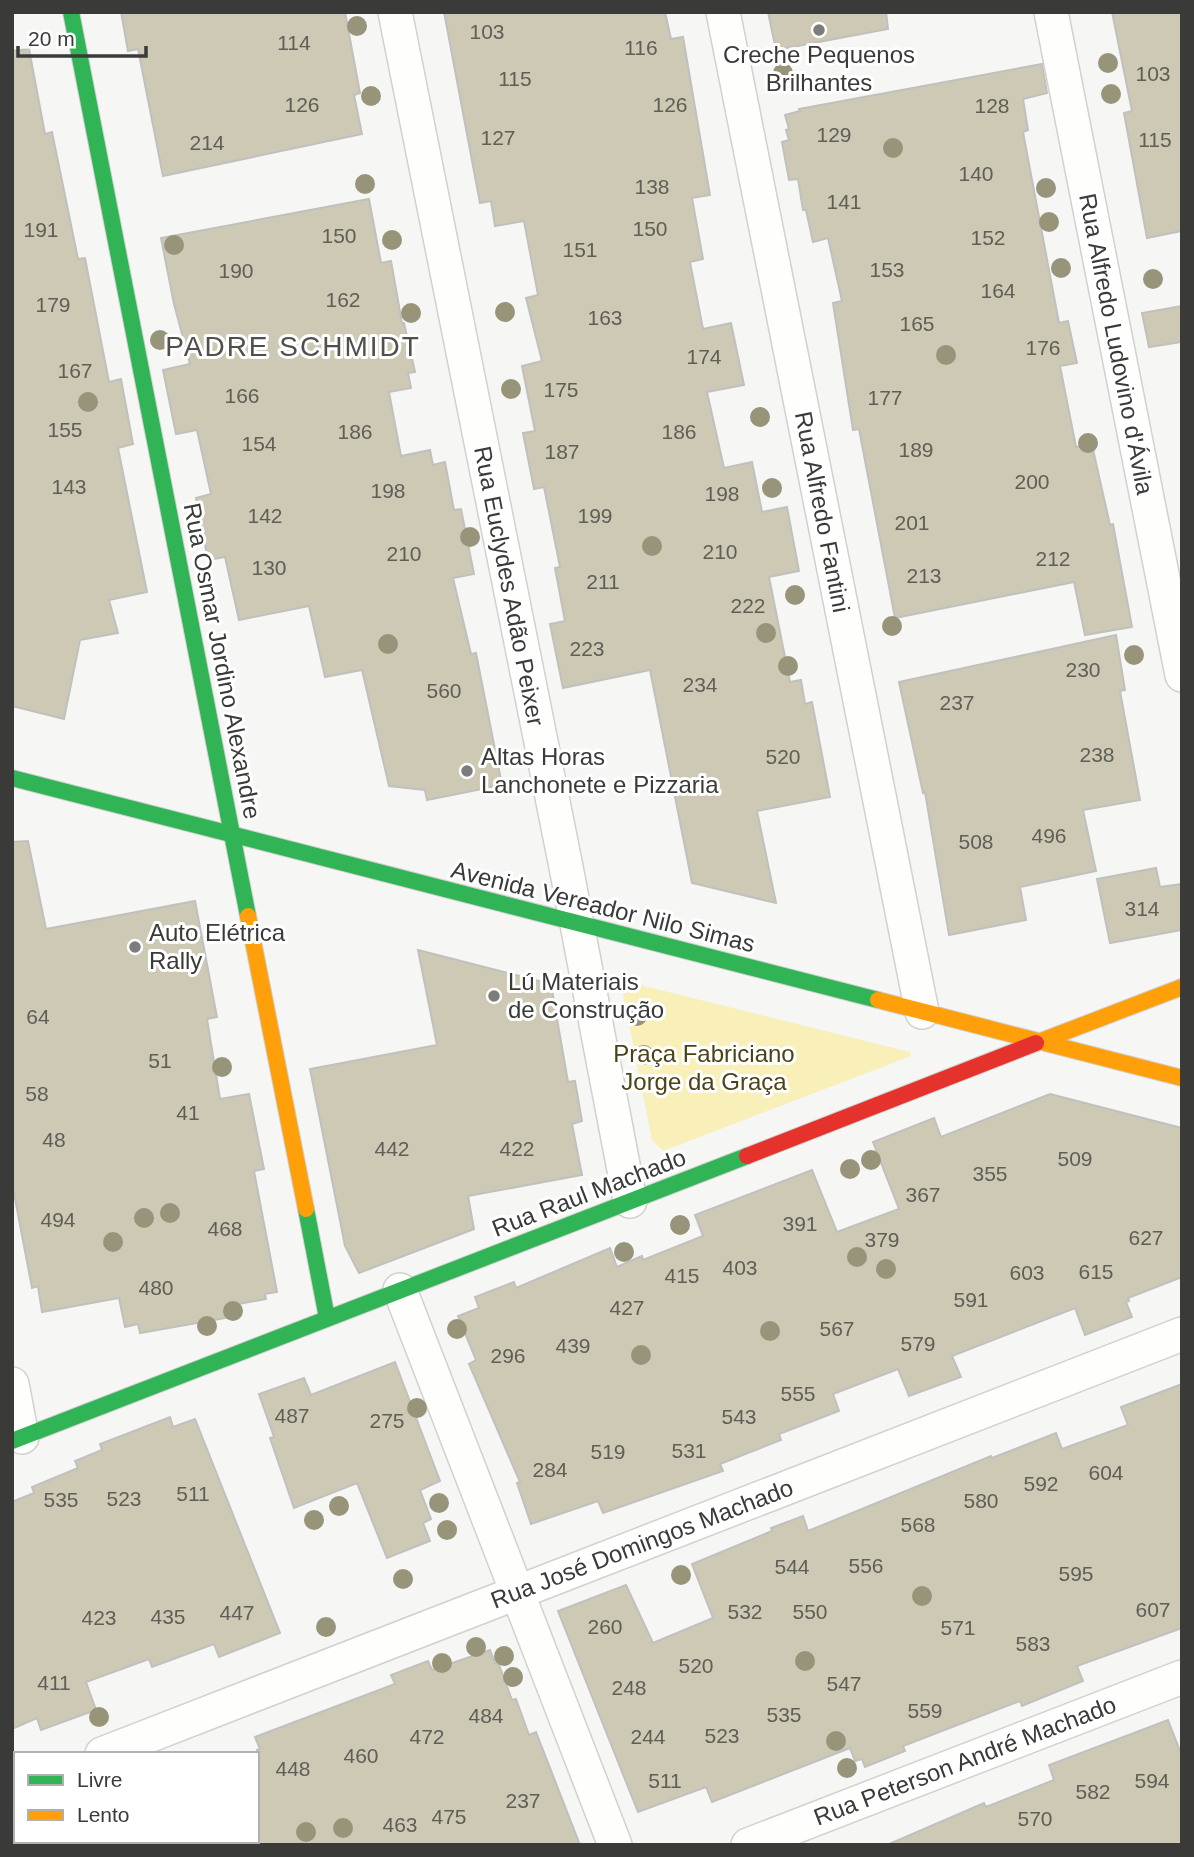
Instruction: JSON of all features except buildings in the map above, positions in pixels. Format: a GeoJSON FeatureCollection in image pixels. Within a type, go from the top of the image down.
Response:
{"type":"FeatureCollection","features":[{"type":"Feature","properties":{"kind":"street","name":"Rua Osmar Jordino Alexandre"},"geometry":{"type":"LineString","coordinates":[[71,12],[327,1318]]}},
{"type":"Feature","properties":{"kind":"street","name":"Rua Euclydes Adão Peixer"},"geometry":{"type":"LineString","coordinates":[[395,12],[630,1201]]}},
{"type":"Feature","properties":{"kind":"street","name":"Rua Alfredo Fantini"},"geometry":{"type":"LineString","coordinates":[[723,12],[922,1012]]}},
{"type":"Feature","properties":{"kind":"street","name":"Rua Alfredo Ludovino d'Ávila"},"geometry":{"type":"LineString","coordinates":[[1051,12],[1182,675]]}},
{"type":"Feature","properties":{"kind":"street","name":"Avenida Vereador Nilo Simas"},"geometry":{"type":"LineString","coordinates":[[12,778],[1182,1078]]}},
{"type":"Feature","properties":{"kind":"street","name":"Rua Raul Machado"},"geometry":{"type":"LineString","coordinates":[[17,1439],[1182,987]]}},
{"type":"Feature","properties":{"kind":"street"},"geometry":{"type":"LineString","coordinates":[[400,1290],[615,1845]]}},
{"type":"Feature","properties":{"kind":"street","name":"Rua José Domingos Machado"},"geometry":{"type":"LineString","coordinates":[[107,1752],[1182,1334]]}},
{"type":"Feature","properties":{"kind":"street"},"geometry":{"type":"LineString","coordinates":[[12,1384],[17,1439]]}},
{"type":"Feature","properties":{"kind":"street","name":"Rua Peterson André Machado"},"geometry":{"type":"LineString","coordinates":[[748,1845],[1182,1677]]}},
{"type":"Feature","properties":{"kind":"green space","name":"Praça Fabriciano Jorge da Graça"},"geometry":{"type":"Polygon","coordinates":[[[628,982],[910,1052],[911,1056],[663,1151],[652,1140],[622,989],[623,984],[628,982]]]}},
{"type":"Feature","properties":{"kind":"traffic: fast"},"geometry":{"type":"LineString","coordinates":[[71,12],[248,916]]}},
{"type":"Feature","properties":{"kind":"traffic: fast"},"geometry":{"type":"LineString","coordinates":[[12,778],[878,1000]]}},
{"type":"Feature","properties":{"kind":"traffic: fast"},"geometry":{"type":"LineString","coordinates":[[12,1441],[747,1156]]}},
{"type":"Feature","properties":{"kind":"traffic: fast"},"geometry":{"type":"LineString","coordinates":[[306,1209],[327,1318]]}},
{"type":"Feature","properties":{"kind":"traffic: slow"},"geometry":{"type":"LineString","coordinates":[[248,916],[306,1209]]}},
{"type":"Feature","properties":{"kind":"traffic: slow"},"geometry":{"type":"LineString","coordinates":[[1036,1043],[1182,987]]}},
{"type":"Feature","properties":{"kind":"traffic: slow"},"geometry":{"type":"LineString","coordinates":[[878,1000],[1182,1078]]}},
{"type":"Feature","properties":{"kind":"traffic: jam"},"geometry":{"type":"LineString","coordinates":[[747,1156],[1036,1043]]}},
{"type":"Feature","properties":{"kind":"place","name":"Creche Pequenos Brilhantes"},"geometry":{"type":"Point","coordinates":[819,30]}},
{"type":"Feature","properties":{"kind":"place","name":"Altas Horas Lanchonete e Pizzaria"},"geometry":{"type":"Point","coordinates":[467,771]}},
{"type":"Feature","properties":{"kind":"place","name":"Auto Elétrica Rally"},"geometry":{"type":"Point","coordinates":[135,947]}},
{"type":"Feature","properties":{"kind":"place","name":"Lú Materiais de Construção"},"geometry":{"type":"Point","coordinates":[494,996]}},
{"type":"Feature","properties":{"kind":"district","name":"PADRE SCHMIDT"},"geometry":{"type":"Point","coordinates":[293,346]}}]}
